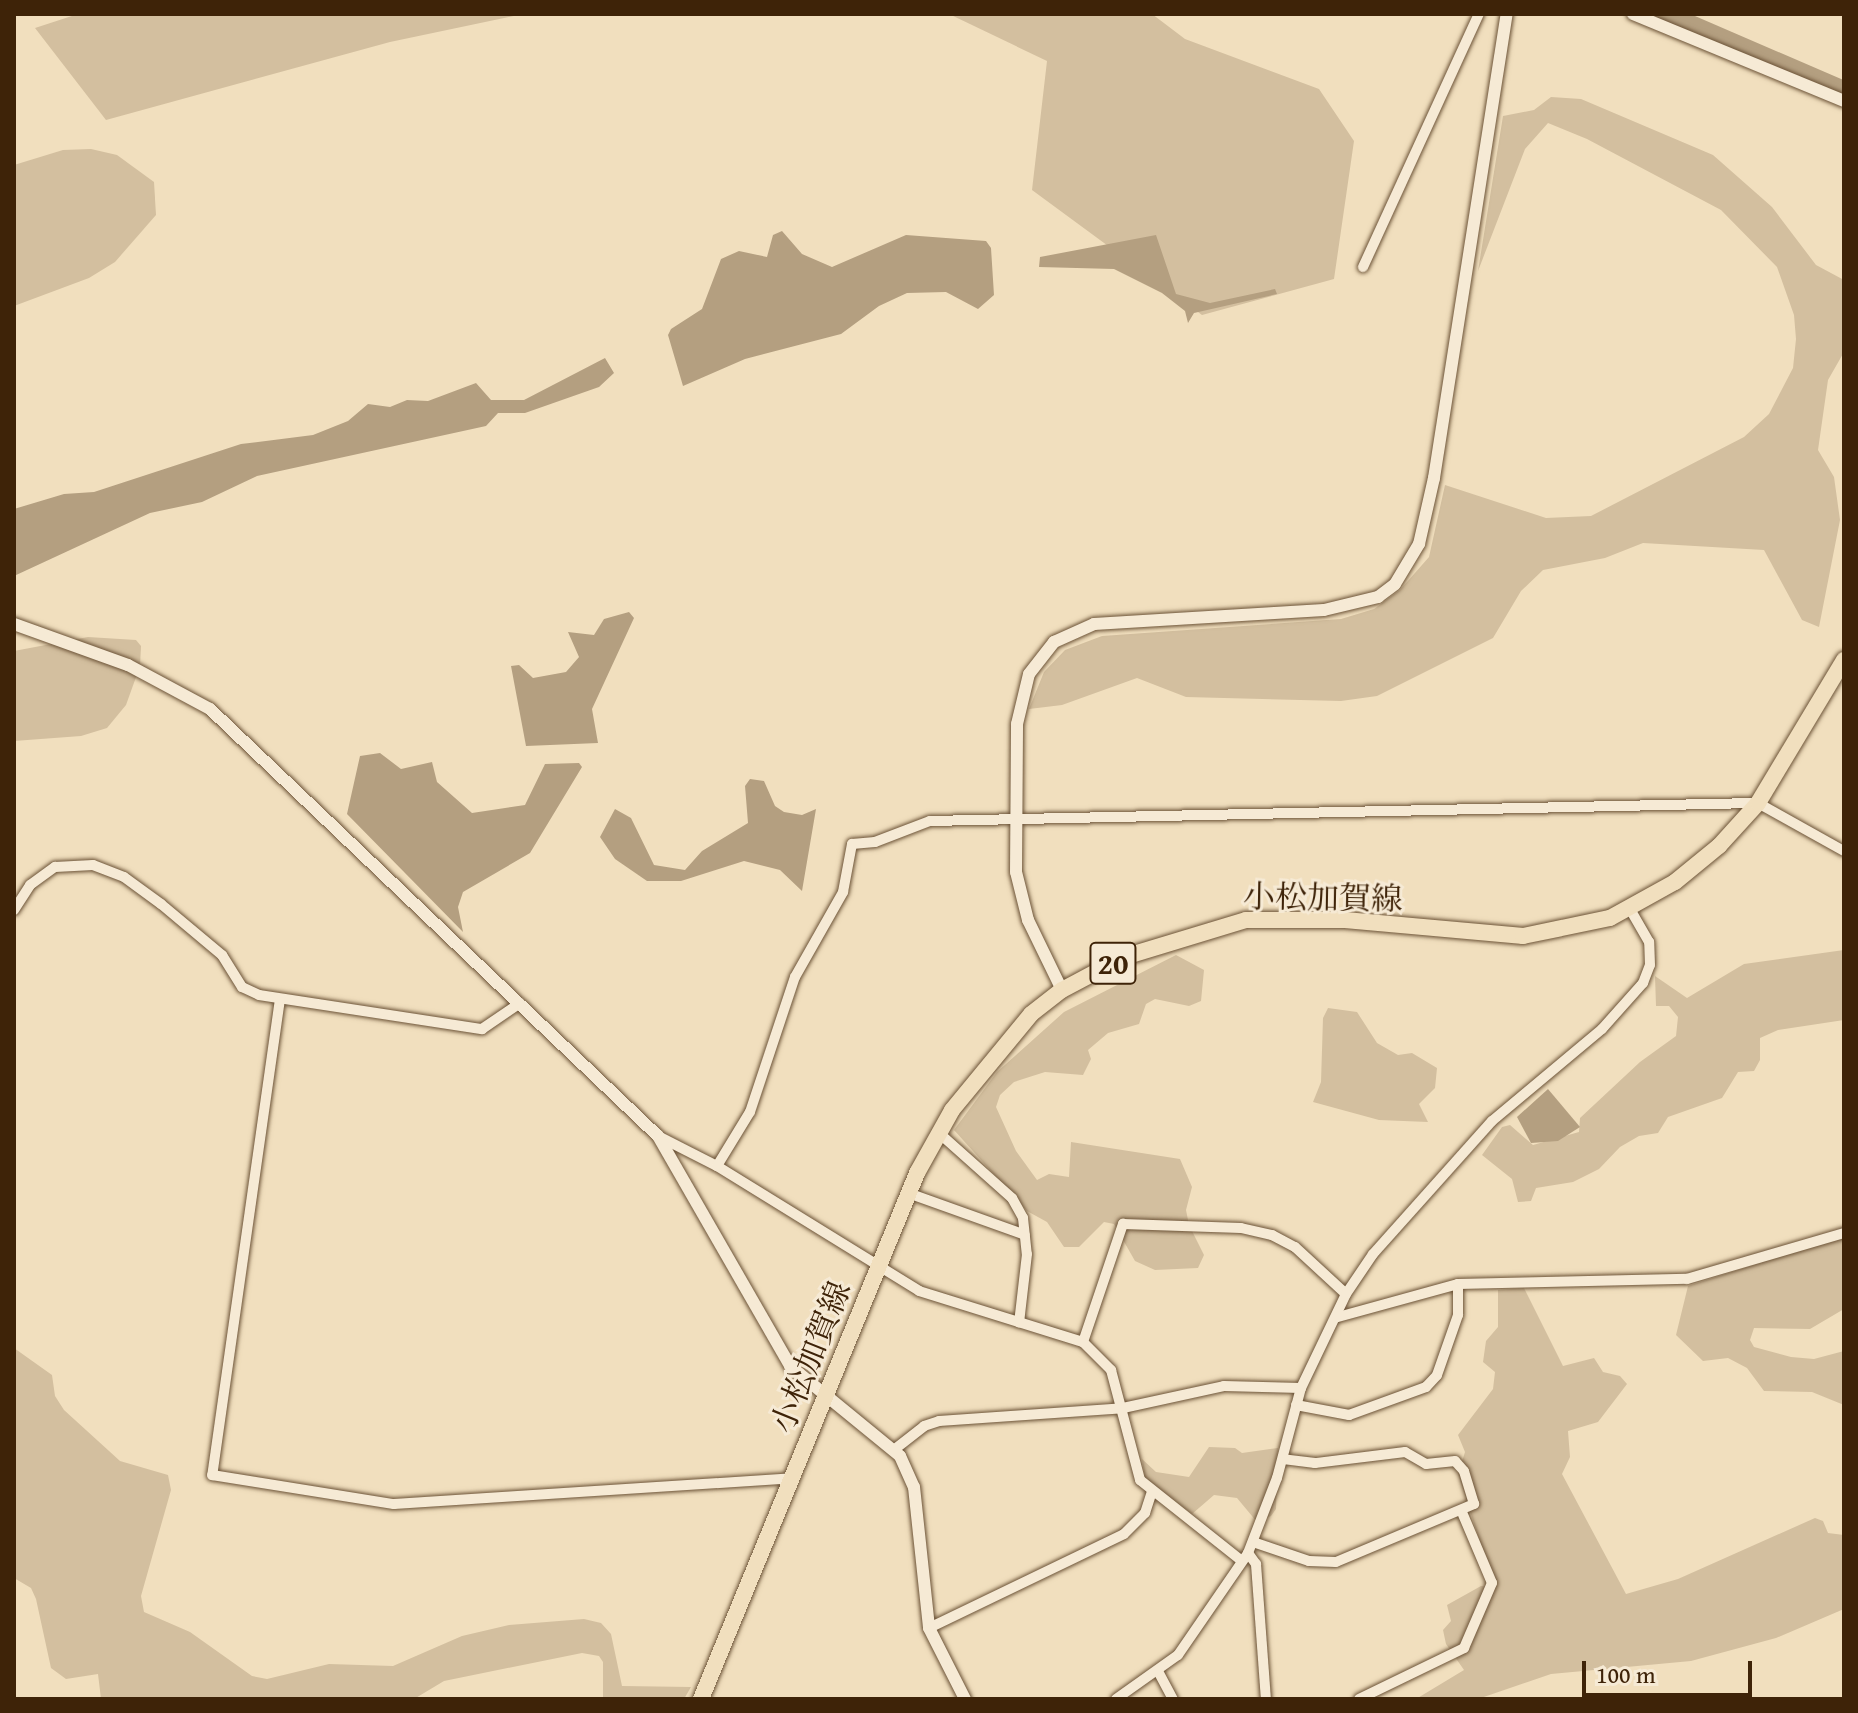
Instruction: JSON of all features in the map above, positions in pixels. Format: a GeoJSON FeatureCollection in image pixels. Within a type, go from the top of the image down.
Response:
{"type":"FeatureCollection","features":[{"type":"Feature","properties":{"kind":"main road","name":"小松加賀線"},"geometry":{"type":"LineString","coordinates":[[701,1699],[908,1193],[939,1133],[1000,1047],[1062,990],[1138,952],[1246,920],[1345,920],[1442,933],[1523,936],[1571,930],[1630,909],[1719,846],[1758,803],[1844,660]]}},
{"type":"Feature","properties":{"kind":"street"},"geometry":{"type":"LineString","coordinates":[[1363,267],[1479,14]]}},
{"type":"Feature","properties":{"kind":"street"},"geometry":{"type":"LineString","coordinates":[[1062,990],[1028,920],[1016,872],[1020,700],[1035,665],[1062,635],[1094,624],[1350,606],[1395,584],[1411,560],[1434,478],[1507,14]]}},
{"type":"Feature","properties":{"kind":"street"},"geometry":{"type":"LineString","coordinates":[[1633,14],[1844,101]]}},
{"type":"Feature","properties":{"kind":"street"},"geometry":{"type":"LineString","coordinates":[[14,624],[128,665],[210,709],[658,1136],[776,1346],[825,1397],[895,1449],[914,1487],[929,1628],[965,1699]]}},
{"type":"Feature","properties":{"kind":"street"},"geometry":{"type":"LineString","coordinates":[[717,1166],[750,1112],[795,977],[843,892],[852,844],[875,842],[930,821],[1075,814],[1758,803],[1844,851]]}},
{"type":"Feature","properties":{"kind":"street"},"geometry":{"type":"LineString","coordinates":[[14,910],[30,885],[55,867],[110,870],[206,939],[226,959],[242,987],[280,999],[482,1029],[520,1003]]}},
{"type":"Feature","properties":{"kind":"street"},"geometry":{"type":"LineString","coordinates":[[1116,1699],[1159,1673],[1198,1632],[1248,1552],[1283,1459],[1301,1388],[1338,1317],[1346,1294],[1376,1251],[1492,1121],[1602,1029],[1635,994],[1650,965],[1649,942],[1630,909]]}},
{"type":"Feature","properties":{"kind":"street"},"geometry":{"type":"LineString","coordinates":[[280,999],[212,1475],[394,1504],[792,1478]]}},
{"type":"Feature","properties":{"kind":"street"},"geometry":{"type":"LineString","coordinates":[[939,1133],[1012,1198],[1023,1218],[1025,1235],[1019,1323]]}},
{"type":"Feature","properties":{"kind":"street"},"geometry":{"type":"LineString","coordinates":[[658,1136],[717,1166],[878,1267],[943,1302],[1083,1342],[1111,1370],[1123,1408],[1135,1467],[1152,1492],[1248,1552],[1336,1562],[1474,1504],[1455,1461],[1426,1464],[1405,1452],[1315,1463],[1283,1459]]}},
{"type":"Feature","properties":{"kind":"street"},"geometry":{"type":"LineString","coordinates":[[908,1193],[1025,1235]]}},
{"type":"Feature","properties":{"kind":"street"},"geometry":{"type":"LineString","coordinates":[[1083,1342],[1123,1224],[1241,1228],[1272,1235],[1295,1247],[1346,1294]]}},
{"type":"Feature","properties":{"kind":"street"},"geometry":{"type":"LineString","coordinates":[[1338,1317],[1458,1284],[1687,1279],[1844,1233]]}},
{"type":"Feature","properties":{"kind":"street"},"geometry":{"type":"LineString","coordinates":[[1296,1405],[1349,1415],[1426,1387],[1437,1375],[1458,1315],[1458,1284]]}},
{"type":"Feature","properties":{"kind":"street"},"geometry":{"type":"LineString","coordinates":[[895,1449],[924,1426],[939,1421],[1123,1408],[1192,1389],[1301,1388]]}},
{"type":"Feature","properties":{"kind":"street"},"geometry":{"type":"LineString","coordinates":[[929,1628],[1124,1534],[1145,1513],[1152,1492]]}},
{"type":"Feature","properties":{"kind":"street"},"geometry":{"type":"LineString","coordinates":[[1359,1699],[1464,1648],[1492,1583],[1461,1510]]}},
{"type":"Feature","properties":{"kind":"street"},"geometry":{"type":"LineString","coordinates":[[1248,1552],[1256,1564],[1266,1699]]}},
{"type":"Feature","properties":{"kind":"street"},"geometry":{"type":"LineString","coordinates":[[1159,1673],[1173,1699]]}},
{"type":"Feature","properties":{"kind":"shaded area"},"geometry":{"type":"Polygon","coordinates":[[[78,14],[523,14],[390,42],[106,120],[35,28],[78,14]]]}},
{"type":"Feature","properties":{"kind":"shaded area"},"geometry":{"type":"Polygon","coordinates":[[[949,14],[1152,14],[1185,39],[1319,89],[1354,141],[1334,279],[1202,315],[1032,190],[1047,61],[949,14]]]}},
{"type":"Feature","properties":{"kind":"shaded area"},"geometry":{"type":"Polygon","coordinates":[[[1551,97],[1581,99],[1713,155],[1772,207],[1816,265],[1844,280],[1844,352],[1828,380],[1818,450],[1834,477],[1840,520],[1819,627],[1802,620],[1764,550],[1643,543],[1605,558],[1543,570],[1521,591],[1493,638],[1377,696],[1341,701],[1186,697],[1137,678],[1062,705],[1029,709],[1044,672],[1065,650],[1102,636],[1341,619],[1374,609],[1400,590],[1429,557],[1445,485],[1546,518],[1591,516],[1744,437],[1769,414],[1793,368],[1796,339],[1794,315],[1777,267],[1721,210],[1587,139],[1548,123],[1525,149],[1478,271],[1503,116],[1534,110],[1551,97]]]}},
{"type":"Feature","properties":{"kind":"shaded area"},"geometry":{"type":"Polygon","coordinates":[[[91,149],[117,155],[154,182],[156,215],[115,262],[89,278],[14,306],[14,165],[63,150],[91,149]]]}},
{"type":"Feature","properties":{"kind":"shaded area"},"geometry":{"type":"Polygon","coordinates":[[[782,231],[802,254],[832,267],[906,235],[986,241],[991,248],[994,295],[978,309],[946,292],[907,293],[879,306],[841,334],[745,359],[683,386],[668,335],[671,329],[702,309],[721,259],[739,251],[767,257],[773,235],[782,231]]]}},
{"type":"Feature","properties":{"kind":"shaded area"},"geometry":{"type":"Polygon","coordinates":[[[1156,235],[1176,294],[1210,303],[1275,289],[1277,294],[1194,313],[1188,323],[1185,311],[1162,293],[1114,269],[1039,267],[1040,257],[1156,235]]]}},
{"type":"Feature","properties":{"kind":"shaded area"},"geometry":{"type":"Polygon","coordinates":[[[605,358],[614,373],[599,387],[525,413],[498,413],[486,426],[257,476],[202,502],[150,513],[14,576],[14,509],[64,494],[94,492],[241,444],[313,435],[348,421],[368,404],[390,407],[407,400],[428,401],[476,383],[491,400],[524,400],[605,358]]]}},
{"type":"Feature","properties":{"kind":"shaded area"},"geometry":{"type":"Polygon","coordinates":[[[629,612],[634,618],[592,709],[598,743],[526,746],[511,666],[519,665],[533,678],[566,672],[579,657],[568,632],[594,635],[604,619],[629,612]]]}},
{"type":"Feature","properties":{"kind":"shaded area"},"geometry":{"type":"Polygon","coordinates":[[[88,637],[136,640],[141,646],[140,666],[126,705],[107,728],[81,736],[14,741],[14,651],[88,637]]]}},
{"type":"Feature","properties":{"kind":"shaded area"},"geometry":{"type":"Polygon","coordinates":[[[380,753],[401,769],[432,762],[437,782],[472,813],[525,805],[545,764],[579,763],[582,767],[530,853],[463,892],[458,907],[463,932],[347,814],[360,756],[380,753]]]}},
{"type":"Feature","properties":{"kind":"shaded area"},"geometry":{"type":"Polygon","coordinates":[[[750,779],[764,781],[775,806],[784,812],[802,815],[816,809],[802,891],[780,870],[744,861],[681,881],[647,881],[615,859],[600,837],[615,809],[631,818],[654,865],[685,870],[702,851],[748,823],[745,786],[750,779]]]}},
{"type":"Feature","properties":{"kind":"shaded area"},"geometry":{"type":"Polygon","coordinates":[[[1844,950],[1844,1020],[1778,1030],[1760,1038],[1760,1060],[1754,1071],[1738,1072],[1722,1098],[1668,1117],[1658,1133],[1639,1136],[1620,1147],[1599,1169],[1573,1182],[1536,1188],[1531,1201],[1518,1202],[1512,1179],[1482,1155],[1502,1127],[1510,1125],[1533,1145],[1579,1132],[1580,1118],[1640,1062],[1676,1036],[1678,1017],[1669,1006],[1656,1006],[1655,976],[1687,998],[1744,964],[1844,950]]]}},
{"type":"Feature","properties":{"kind":"shaded area"},"geometry":{"type":"Polygon","coordinates":[[[1176,955],[1204,970],[1201,1001],[1189,1006],[1155,999],[1146,1004],[1139,1024],[1108,1033],[1088,1050],[1091,1059],[1083,1075],[1045,1072],[1014,1082],[1000,1095],[996,1107],[1016,1151],[1037,1180],[1049,1174],[1069,1177],[1071,1142],[1180,1159],[1192,1187],[1186,1210],[1189,1225],[1204,1255],[1198,1268],[1155,1270],[1135,1261],[1114,1224],[1104,1222],[1079,1247],[1064,1247],[1047,1222],[1027,1211],[954,1130],[997,1072],[1064,1012],[1176,955]]]}},
{"type":"Feature","properties":{"kind":"shaded area"},"geometry":{"type":"Polygon","coordinates":[[[1328,1008],[1357,1012],[1377,1043],[1398,1055],[1412,1053],[1437,1068],[1435,1088],[1419,1104],[1428,1122],[1379,1120],[1313,1102],[1321,1082],[1323,1018],[1328,1008]]]}},
{"type":"Feature","properties":{"kind":"shaded area"},"geometry":{"type":"Polygon","coordinates":[[[1548,1089],[1580,1127],[1558,1141],[1531,1143],[1517,1117],[1548,1089]]]}},
{"type":"Feature","properties":{"kind":"shaded area"},"geometry":{"type":"Polygon","coordinates":[[[1844,1236],[1844,1309],[1810,1329],[1754,1328],[1750,1340],[1754,1347],[1791,1357],[1814,1359],[1844,1351],[1844,1405],[1812,1392],[1764,1391],[1747,1368],[1728,1358],[1703,1361],[1676,1335],[1688,1286],[1844,1236]]]}},
{"type":"Feature","properties":{"kind":"shaded area"},"geometry":{"type":"Polygon","coordinates":[[[1524,1288],[1563,1366],[1594,1358],[1603,1372],[1620,1376],[1627,1384],[1598,1422],[1568,1431],[1570,1457],[1562,1474],[1626,1594],[1678,1579],[1815,1518],[1823,1521],[1828,1533],[1844,1535],[1844,1609],[1776,1638],[1691,1661],[1551,1674],[1478,1699],[1416,1699],[1464,1670],[1446,1644],[1443,1630],[1451,1621],[1447,1605],[1481,1586],[1495,1588],[1458,1474],[1465,1452],[1458,1435],[1493,1389],[1495,1372],[1483,1362],[1486,1341],[1498,1327],[1498,1290],[1524,1288]]]}},
{"type":"Feature","properties":{"kind":"shaded area"},"geometry":{"type":"Polygon","coordinates":[[[14,1348],[52,1375],[55,1396],[64,1410],[120,1461],[168,1475],[171,1490],[141,1596],[144,1612],[190,1632],[252,1676],[267,1679],[329,1664],[393,1666],[462,1636],[509,1625],[584,1619],[601,1623],[611,1634],[622,1686],[691,1687],[684,1699],[603,1699],[603,1662],[599,1656],[582,1653],[444,1681],[414,1699],[101,1699],[98,1674],[66,1679],[51,1668],[36,1599],[31,1588],[14,1578],[14,1348]]]}},
{"type":"Feature","properties":{"kind":"shaded area"},"geometry":{"type":"Polygon","coordinates":[[[1209,1447],[1235,1448],[1242,1453],[1278,1448],[1276,1509],[1271,1516],[1257,1522],[1237,1498],[1214,1495],[1192,1514],[1145,1479],[1142,1459],[1156,1472],[1189,1477],[1209,1447]]]}},
{"type":"Feature","properties":{"kind":"waterway"},"geometry":{"type":"LineString","coordinates":[[1665,14],[1844,91]]}}]}
